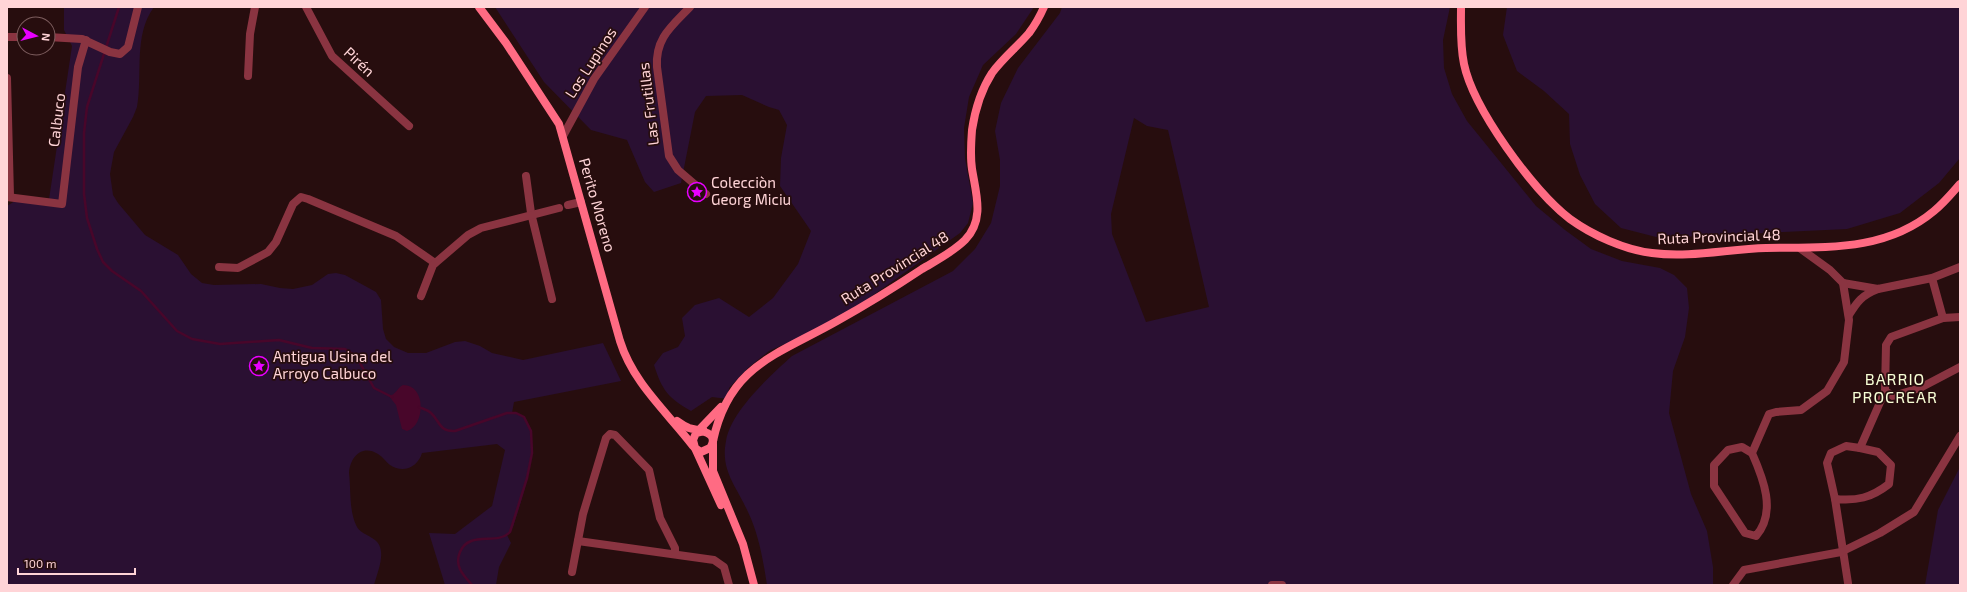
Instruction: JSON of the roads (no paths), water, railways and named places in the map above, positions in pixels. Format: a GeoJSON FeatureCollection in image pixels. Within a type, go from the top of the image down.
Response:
{"type":"FeatureCollection","features":[{"type":"Feature","properties":{"kind":"main road","name":"Ruta Provincial 48"},"geometry":{"type":"LineString","coordinates":[[699,432],[728,399],[743,378],[764,360],[777,351],[837,321],[919,271],[955,248],[974,229],[979,205],[971,167],[970,148],[978,104],[983,88],[992,73],[1029,33],[1044,7]]}},
{"type":"Feature","properties":{"kind":"main road","name":"Ruta Provincial 48"},"geometry":{"type":"LineString","coordinates":[[1461,7],[1460,36],[1464,64],[1474,94],[1507,150],[1554,204],[1570,218],[1610,242],[1651,253],[1677,254],[1765,248],[1801,249],[1850,246],[1870,243],[1913,225],[1934,211],[1960,184]]}},
{"type":"Feature","properties":{"kind":"main road","name":"Perito Moreno"},"geometry":{"type":"LineString","coordinates":[[481,8],[552,112],[563,136],[625,356],[640,382],[671,417],[694,447]]}},
{"type":"Feature","properties":{"kind":"main road","name":"Ruta Provincial 48"},"geometry":{"type":"LineString","coordinates":[[728,399],[718,422],[713,443],[713,471],[743,544],[754,585]]}},
{"type":"Feature","properties":{"kind":"main road","name":"Perito Moreno"},"geometry":{"type":"LineString","coordinates":[[671,417],[699,432]]}},
{"type":"Feature","properties":{"kind":"main road"},"geometry":{"type":"LineString","coordinates":[[694,447],[699,451],[706,451],[713,443],[710,434],[699,432],[694,447],[736,538],[748,585]]}},
{"type":"Feature","properties":{"kind":"street"},"geometry":{"type":"LineString","coordinates":[[56,38],[86,40],[110,52],[120,54],[126,50],[138,7]]}},
{"type":"Feature","properties":{"kind":"street"},"geometry":{"type":"LineString","coordinates":[[248,76],[250,34],[255,7]]}},
{"type":"Feature","properties":{"kind":"street","name":"Pirén"},"geometry":{"type":"LineString","coordinates":[[306,7],[332,56],[409,126]]}},
{"type":"Feature","properties":{"kind":"street","name":"Los Lupinos"},"geometry":{"type":"LineString","coordinates":[[563,136],[594,78],[645,7]]}},
{"type":"Feature","properties":{"kind":"street","name":"Las Frutillas"},"geometry":{"type":"LineString","coordinates":[[690,7],[665,34],[660,43],[657,54],[657,67],[669,156],[674,166],[706,194]]}},
{"type":"Feature","properties":{"kind":"street","name":"Calbuco"},"geometry":{"type":"LineString","coordinates":[[9,193],[62,204],[77,73],[86,40]]}},
{"type":"Feature","properties":{"kind":"street"},"geometry":{"type":"LineString","coordinates":[[7,78],[9,193]]}},
{"type":"Feature","properties":{"kind":"street"},"geometry":{"type":"LineString","coordinates":[[526,176],[531,215],[552,299]]}},
{"type":"Feature","properties":{"kind":"street"},"geometry":{"type":"LineString","coordinates":[[219,267],[238,268],[268,252],[276,242],[292,204],[301,197],[396,236],[434,263]]}},
{"type":"Feature","properties":{"kind":"street"},"geometry":{"type":"LineString","coordinates":[[420,296],[434,263],[474,231],[581,202]]}},
{"type":"Feature","properties":{"kind":"street"},"geometry":{"type":"LineString","coordinates":[[1801,249],[1830,270],[1843,283],[1878,289]]}},
{"type":"Feature","properties":{"kind":"street"},"geometry":{"type":"LineString","coordinates":[[1848,315],[1858,299],[1865,294],[1878,289],[1932,278],[1960,267]]}},
{"type":"Feature","properties":{"kind":"street"},"geometry":{"type":"LineString","coordinates":[[1932,278],[1943,318]]}},
{"type":"Feature","properties":{"kind":"street"},"geometry":{"type":"LineString","coordinates":[[1752,452],[1742,447],[1728,450],[1714,465],[1714,486],[1745,533],[1756,536],[1764,527],[1767,506],[1765,487],[1752,452],[1769,414],[1801,410],[1827,391],[1844,362],[1850,320],[1843,283]]}},
{"type":"Feature","properties":{"kind":"street"},"geometry":{"type":"LineString","coordinates":[[1860,448],[1885,391],[1886,345],[1892,337],[1943,318],[1960,317]]}},
{"type":"Feature","properties":{"kind":"street"},"geometry":{"type":"LineString","coordinates":[[1885,391],[1893,396],[1920,388],[1960,367]]}},
{"type":"Feature","properties":{"kind":"street"},"geometry":{"type":"LineString","coordinates":[[572,572],[583,514],[606,438],[608,435],[612,434],[615,435],[649,470],[659,514],[678,555]]}},
{"type":"Feature","properties":{"kind":"street"},"geometry":{"type":"LineString","coordinates":[[1733,585],[1744,570],[1843,551],[1880,533],[1914,512],[1960,436]]}},
{"type":"Feature","properties":{"kind":"street"},"geometry":{"type":"LineString","coordinates":[[1835,499],[1851,500],[1875,494],[1889,484],[1891,465],[1878,452],[1846,446],[1831,453],[1827,464],[1835,499],[1843,551],[1846,584],[1857,585]]}},
{"type":"Feature","properties":{"kind":"street"},"geometry":{"type":"LineString","coordinates":[[578,541],[718,562],[726,571],[729,585]]}},
{"type":"Feature","properties":{"kind":"street"},"geometry":{"type":"LineString","coordinates":[[1272,585],[1282,585]]}},
{"type":"Feature","properties":{"kind":"waterway"},"geometry":{"type":"LineString","coordinates":[[119,7],[87,107],[84,133],[84,194],[87,218],[103,262],[112,271],[141,291],[177,331],[192,339],[220,344],[279,340],[312,348],[345,349],[356,356],[374,388],[392,397]]}},
{"type":"Feature","properties":{"kind":"waterway"},"geometry":{"type":"LineString","coordinates":[[419,407],[430,412],[443,428],[450,431],[455,431],[507,413],[516,413],[524,417],[531,431],[532,453],[527,478],[510,532],[498,538],[470,542],[464,545],[458,557],[460,570],[472,585]]}},
{"type":"Feature","properties":{"kind":"place","name":"Colecciòn Georg Miciu"},"geometry":{"type":"Point","coordinates":[697,192]}},
{"type":"Feature","properties":{"kind":"place","name":"Antigua Usina del Arroyo Calbuco"},"geometry":{"type":"Point","coordinates":[259,366]}},
{"type":"Feature","properties":{"kind":"district","name":"BARRIO PROCREAR"},"geometry":{"type":"Point","coordinates":[1895,388]}}]}
